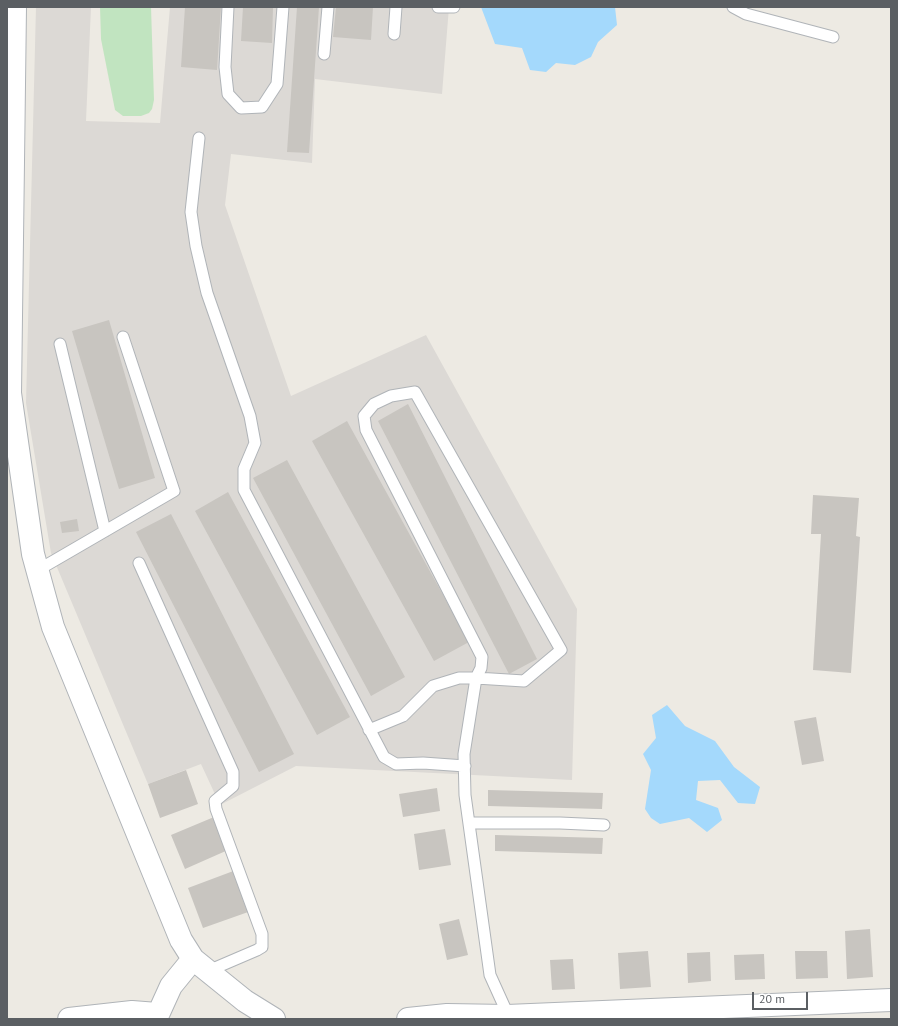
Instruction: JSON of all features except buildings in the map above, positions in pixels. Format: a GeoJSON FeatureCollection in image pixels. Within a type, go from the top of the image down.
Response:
{"type":"FeatureCollection","features":[{"type":"Feature","properties":{"kind":"street"},"geometry":{"type":"LineString","coordinates":[[15,7],[10,393],[33,554],[56,635],[181,940],[201,965],[245,1001],[274,1019]]}},
{"type":"Feature","properties":{"kind":"street"},"geometry":{"type":"LineString","coordinates":[[69,1019],[132,1012],[157,1016],[171,986],[201,965]]}},
{"type":"Feature","properties":{"kind":"street"},"geometry":{"type":"LineString","coordinates":[[408,1019],[447,1015],[509,1017],[891,1000]]}},
{"type":"Feature","properties":{"kind":"lane"},"geometry":{"type":"LineString","coordinates":[[228,7],[225,67],[228,94],[241,108],[262,107],[277,84],[283,7]]}},
{"type":"Feature","properties":{"kind":"lane"},"geometry":{"type":"LineString","coordinates":[[324,54],[328,7]]}},
{"type":"Feature","properties":{"kind":"lane"},"geometry":{"type":"LineString","coordinates":[[394,34],[396,7]]}},
{"type":"Feature","properties":{"kind":"lane"},"geometry":{"type":"LineString","coordinates":[[438,7],[454,7]]}},
{"type":"Feature","properties":{"kind":"lane"},"geometry":{"type":"LineString","coordinates":[[733,7],[746,14],[833,36]]}},
{"type":"Feature","properties":{"kind":"lane"},"geometry":{"type":"LineString","coordinates":[[199,138],[191,212],[196,246],[207,293],[251,423],[255,443],[244,469],[244,490],[384,757],[396,764],[423,763],[465,766]]}},
{"type":"Feature","properties":{"kind":"lane"},"geometry":{"type":"LineString","coordinates":[[38,570],[174,491],[123,337]]}},
{"type":"Feature","properties":{"kind":"lane"},"geometry":{"type":"LineString","coordinates":[[60,344],[105,531]]}},
{"type":"Feature","properties":{"kind":"lane"},"geometry":{"type":"LineString","coordinates":[[369,730],[403,716],[433,686],[459,678],[476,678],[524,681],[561,650],[415,392],[391,396],[374,404],[364,416],[366,430],[482,657],[481,668],[476,678],[464,754],[465,796],[490,975],[509,1017]]}},
{"type":"Feature","properties":{"kind":"lane"},"geometry":{"type":"LineString","coordinates":[[139,563],[234,772],[233,786],[215,802],[216,809],[262,934],[262,947],[257,950],[201,965]]}},
{"type":"Feature","properties":{"kind":"lane"},"geometry":{"type":"LineString","coordinates":[[469,823],[560,823],[604,825]]}},
{"type":"Feature","properties":{"kind":"shaded area"},"geometry":{"type":"Polygon","coordinates":[[[36,7],[91,7],[86,121],[160,123],[170,7],[449,7],[442,94],[315,79],[312,163],[231,154],[225,205],[291,396],[426,335],[577,609],[572,780],[296,766],[220,805],[201,764],[148,784],[51,553],[26,403],[36,7]]]}},
{"type":"Feature","properties":{"kind":"green space"},"geometry":{"type":"Polygon","coordinates":[[[100,7],[151,7],[154,100],[152,109],[149,113],[141,116],[123,116],[115,110],[101,39],[100,7]]]}},
{"type":"Feature","properties":{"kind":"water"},"geometry":{"type":"Polygon","coordinates":[[[481,7],[615,7],[617,25],[598,42],[591,57],[575,65],[556,63],[546,72],[530,70],[522,48],[495,44],[481,7]]]}},
{"type":"Feature","properties":{"kind":"water"},"geometry":{"type":"Polygon","coordinates":[[[667,705],[685,726],[715,741],[734,767],[760,787],[755,804],[738,803],[720,780],[698,781],[696,800],[718,808],[722,820],[707,832],[689,818],[660,824],[651,818],[645,809],[651,770],[643,754],[656,738],[652,715],[667,705]]]}}]}
